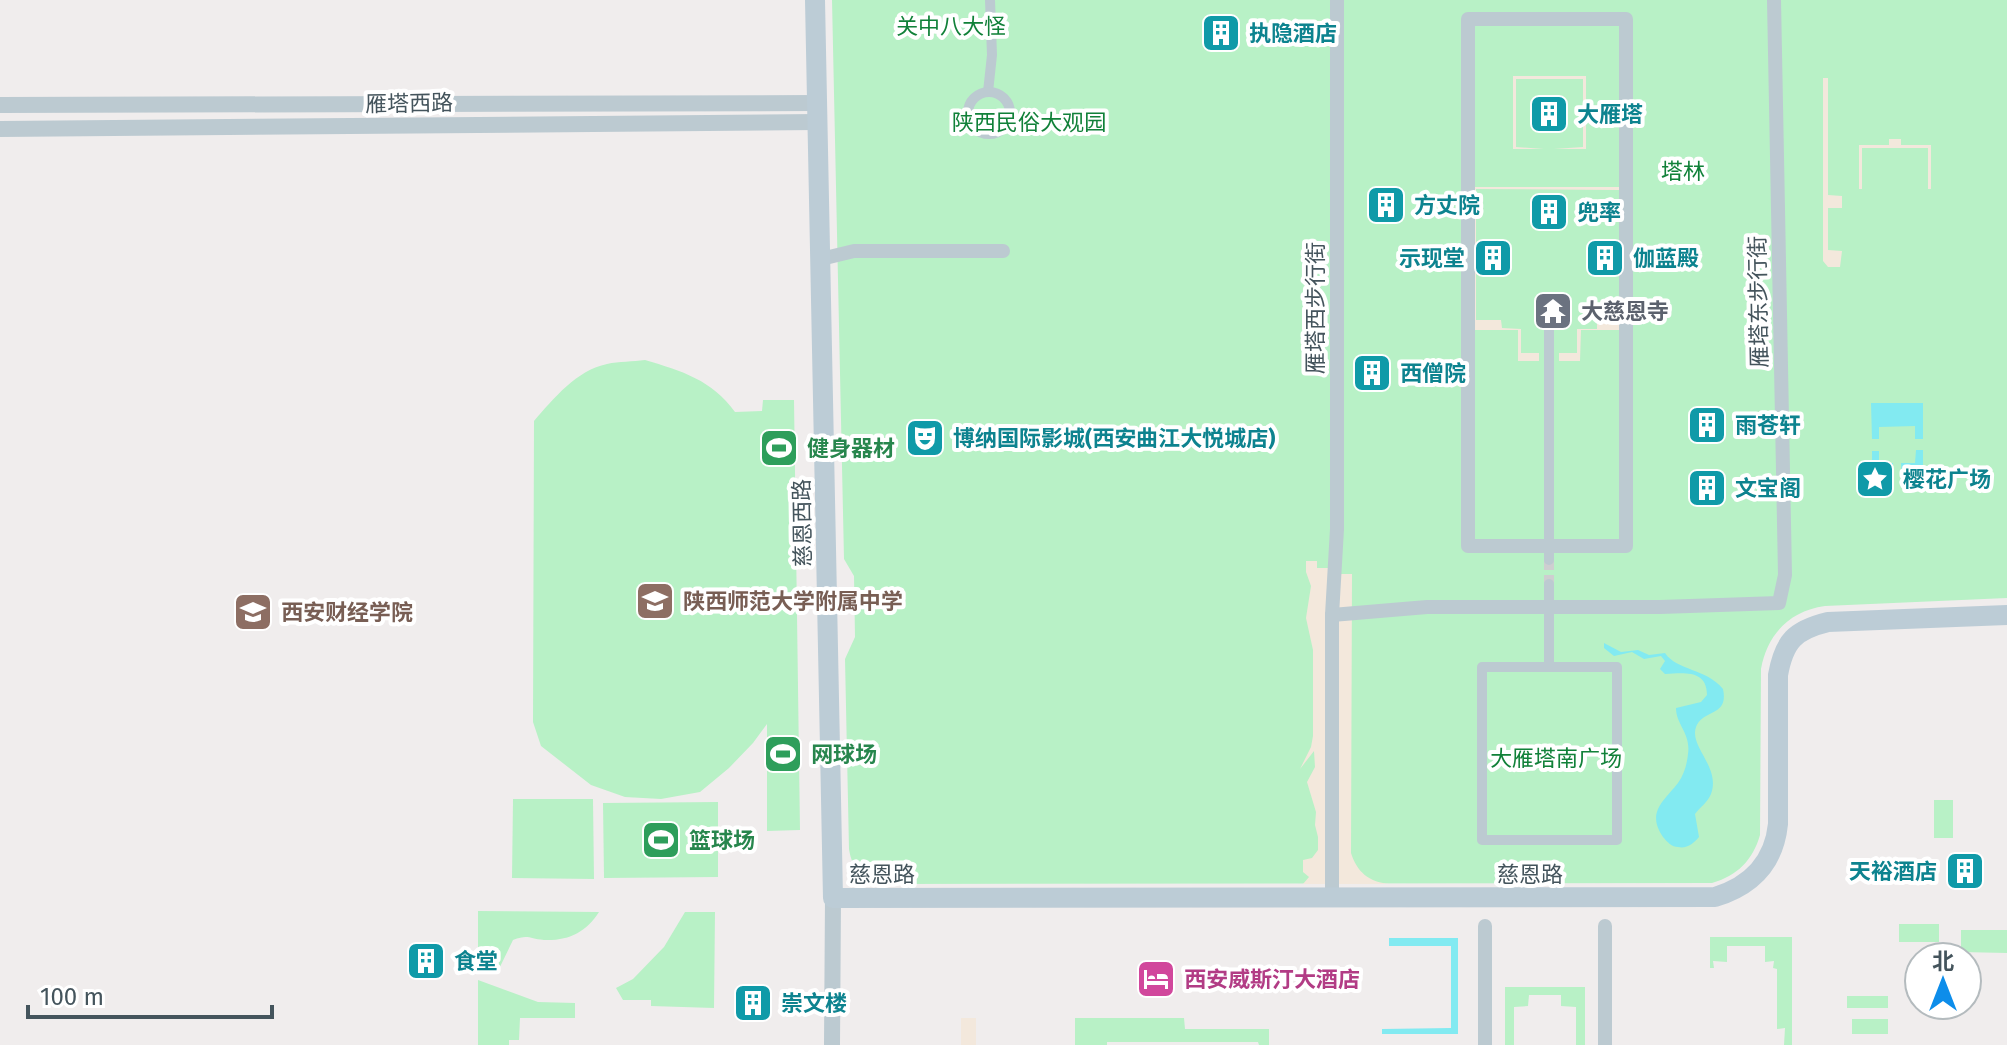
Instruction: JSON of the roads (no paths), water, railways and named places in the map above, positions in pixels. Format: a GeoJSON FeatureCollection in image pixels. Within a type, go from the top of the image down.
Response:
{"type":"FeatureCollection","features":[{"type":"Feature","properties":{"kind":"main road","name":"慈恩西路"},"geometry":{"type":"LineString","coordinates":[[815,0],[833,898]]}},
{"type":"Feature","properties":{"kind":"main road","name":"慈恩路"},"geometry":{"type":"LineString","coordinates":[[833,898],[1715,897],[1736,890],[1760,871],[1769,858],[1776,838],[1778,675],[1782,655],[1792,638],[1809,627],[1828,622],[2007,615]]}},
{"type":"Feature","properties":{"kind":"street"},"geometry":{"type":"LineString","coordinates":[[988,92],[992,55],[990,0]]}},
{"type":"Feature","properties":{"kind":"street","name":"雁塔西步行街"},"geometry":{"type":"LineString","coordinates":[[1332,898],[1332,615],[1337,529],[1337,0]]}},
{"type":"Feature","properties":{"kind":"street","name":"雁塔东步行街"},"geometry":{"type":"LineString","coordinates":[[1549,607],[1698,607],[1779,603],[1785,575],[1774,0]]}},
{"type":"Feature","properties":{"kind":"street"},"geometry":{"type":"LineString","coordinates":[[1468,19],[1626,19],[1626,546],[1549,553],[1468,546],[1468,19]]}},
{"type":"Feature","properties":{"kind":"street"},"geometry":{"type":"LineString","coordinates":[[988,92],[1004,98],[1010,113],[1004,128],[989,134],[974,128],[968,113],[974,98],[988,92]]}},
{"type":"Feature","properties":{"kind":"street","name":"雁塔西路"},"geometry":{"type":"LineString","coordinates":[[0,105],[818,112]]}},
{"type":"Feature","properties":{"kind":"street","name":"雁塔西路"},"geometry":{"type":"LineString","coordinates":[[0,129],[818,112]]}},
{"type":"Feature","properties":{"kind":"street"},"geometry":{"type":"LineString","coordinates":[[821,259],[854,251],[1003,251]]}},
{"type":"Feature","properties":{"kind":"street"},"geometry":{"type":"LineString","coordinates":[[1549,310],[1549,553]]}},
{"type":"Feature","properties":{"kind":"street"},"geometry":{"type":"LineString","coordinates":[[1549,584],[1549,667]]}},
{"type":"Feature","properties":{"kind":"street"},"geometry":{"type":"LineString","coordinates":[[1332,615],[1427,607],[1549,607]]}},
{"type":"Feature","properties":{"kind":"street"},"geometry":{"type":"LineString","coordinates":[[1482,667],[1549,667],[1617,667],[1617,840],[1482,840],[1482,667]]}},
{"type":"Feature","properties":{"kind":"street","name":"慈恩西路"},"geometry":{"type":"LineString","coordinates":[[832,1045],[833,898]]}},
{"type":"Feature","properties":{"kind":"street"},"geometry":{"type":"LineString","coordinates":[[1485,926],[1485,1045]]}},
{"type":"Feature","properties":{"kind":"street"},"geometry":{"type":"LineString","coordinates":[[1605,926],[1605,1045]]}},
{"type":"Feature","properties":{"kind":"water"},"geometry":{"type":"Polygon","coordinates":[[[1871,403],[1923,403],[1923,439],[1915,439],[1915,426],[1879,427],[1879,439],[1872,439],[1871,403]]]}},
{"type":"Feature","properties":{"kind":"water"},"geometry":{"type":"Polygon","coordinates":[[[1916,450],[1923,450],[1923,485],[1902,486],[1901,463],[1915,463],[1916,450]]]}},
{"type":"Feature","properties":{"kind":"water"},"geometry":{"type":"Polygon","coordinates":[[[1872,451],[1879,451],[1879,463],[1893,463],[1893,486],[1872,486],[1872,451]]]}},
{"type":"Feature","properties":{"kind":"water"},"geometry":{"type":"Polygon","coordinates":[[[1604,643],[1621,652],[1638,650],[1649,655],[1665,653],[1670,659],[1708,677],[1723,689],[1724,698],[1719,709],[1704,717],[1696,727],[1697,742],[1709,766],[1713,784],[1710,797],[1695,814],[1699,837],[1687,846],[1676,847],[1666,841],[1656,821],[1659,807],[1680,780],[1687,762],[1687,740],[1676,708],[1701,702],[1707,695],[1706,687],[1693,674],[1665,674],[1660,669],[1665,661],[1661,656],[1644,659],[1632,652],[1614,656],[1604,648],[1604,643]]]}},
{"type":"Feature","properties":{"kind":"water"},"geometry":{"type":"Polygon","coordinates":[[[1389,938],[1458,938],[1458,1034],[1382,1034],[1382,1029],[1451,1028],[1451,946],[1389,946],[1389,938]]]}},
{"type":"Feature","properties":{"kind":"tunnel"},"geometry":{"type":"LineString","coordinates":[[1549,560],[1549,584]]}},
{"type":"Feature","properties":{"kind":"place","name":"执隐酒店"},"geometry":{"type":"Point","coordinates":[1221,33]}},
{"type":"Feature","properties":{"kind":"place","name":"大雁塔"},"geometry":{"type":"Point","coordinates":[1549,114]}},
{"type":"Feature","properties":{"kind":"place","name":"方丈院"},"geometry":{"type":"Point","coordinates":[1386,205]}},
{"type":"Feature","properties":{"kind":"place","name":"兜率"},"geometry":{"type":"Point","coordinates":[1549,212]}},
{"type":"Feature","properties":{"kind":"place","name":"示现堂"},"geometry":{"type":"Point","coordinates":[1493,258]}},
{"type":"Feature","properties":{"kind":"place","name":"伽蓝殿"},"geometry":{"type":"Point","coordinates":[1605,258]}},
{"type":"Feature","properties":{"kind":"place","name":"大慈恩寺"},"geometry":{"type":"Point","coordinates":[1553,311]}},
{"type":"Feature","properties":{"kind":"place","name":"西僧院"},"geometry":{"type":"Point","coordinates":[1372,373]}},
{"type":"Feature","properties":{"kind":"place","name":"雨苍轩"},"geometry":{"type":"Point","coordinates":[1707,425]}},
{"type":"Feature","properties":{"kind":"place","name":"博纳国际影城(西安曲江大悦城店)"},"geometry":{"type":"Point","coordinates":[925,438]}},
{"type":"Feature","properties":{"kind":"place","name":"健身器材"},"geometry":{"type":"Point","coordinates":[779,448]}},
{"type":"Feature","properties":{"kind":"place","name":"樱花广场"},"geometry":{"type":"Point","coordinates":[1875,479]}},
{"type":"Feature","properties":{"kind":"place","name":"文宝阁"},"geometry":{"type":"Point","coordinates":[1707,488]}},
{"type":"Feature","properties":{"kind":"place","name":"陕西师范大学附属中学"},"geometry":{"type":"Point","coordinates":[655,601]}},
{"type":"Feature","properties":{"kind":"place","name":"西安财经学院"},"geometry":{"type":"Point","coordinates":[253,612]}},
{"type":"Feature","properties":{"kind":"place","name":"网球场"},"geometry":{"type":"Point","coordinates":[783,754]}},
{"type":"Feature","properties":{"kind":"place","name":"篮球场"},"geometry":{"type":"Point","coordinates":[661,840]}},
{"type":"Feature","properties":{"kind":"place","name":"天裕酒店"},"geometry":{"type":"Point","coordinates":[1965,871]}},
{"type":"Feature","properties":{"kind":"place","name":"食堂"},"geometry":{"type":"Point","coordinates":[426,961]}},
{"type":"Feature","properties":{"kind":"place","name":"西安威斯汀大酒店"},"geometry":{"type":"Point","coordinates":[1156,979]}},
{"type":"Feature","properties":{"kind":"place","name":"崇文楼"},"geometry":{"type":"Point","coordinates":[753,1003]}},
{"type":"Feature","properties":{"kind":"park label","name":"关中八大怪"},"geometry":{"type":"Point","coordinates":[951,26]}},
{"type":"Feature","properties":{"kind":"park label","name":"陕西民俗大观园"},"geometry":{"type":"Point","coordinates":[1029,122]}},
{"type":"Feature","properties":{"kind":"park label","name":"塔林"},"geometry":{"type":"Point","coordinates":[1683,171]}},
{"type":"Feature","properties":{"kind":"park label","name":"大雁塔南广场"},"geometry":{"type":"Point","coordinates":[1556,758]}}]}
